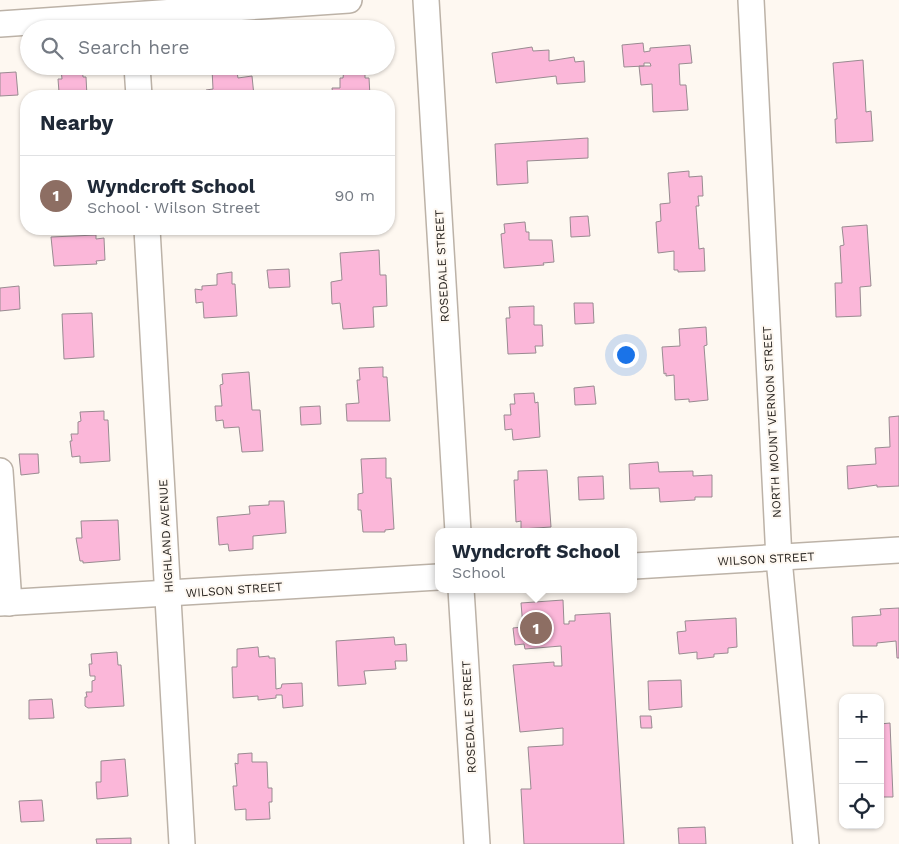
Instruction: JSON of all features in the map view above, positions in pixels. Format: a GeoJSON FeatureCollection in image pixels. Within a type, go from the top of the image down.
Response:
{"type":"FeatureCollection","features":[{"type":"Feature","properties":{"kind":"street"},"geometry":{"type":"LineString","coordinates":[[145,20],[349,0]]}},
{"type":"Feature","properties":{"kind":"street","name":"ROSEDALE STREET"},"geometry":{"type":"LineString","coordinates":[[426,0],[458,528]]}},
{"type":"Feature","properties":{"kind":"street","name":"NORTH MOUNT VERNON STREET"},"geometry":{"type":"LineString","coordinates":[[751,0],[779,559],[806,844]]}},
{"type":"Feature","properties":{"kind":"street"},"geometry":{"type":"LineString","coordinates":[[0,24],[44,10],[127,20]]}},
{"type":"Feature","properties":{"kind":"street"},"geometry":{"type":"LineString","coordinates":[[138,75],[139,90]]}},
{"type":"Feature","properties":{"kind":"street","name":"HIGHLAND AVENUE"},"geometry":{"type":"LineString","coordinates":[[147,235],[182,844]]}},
{"type":"Feature","properties":{"kind":"street"},"geometry":{"type":"LineString","coordinates":[[0,471],[4,603]]}},
{"type":"Feature","properties":{"kind":"street","name":"WILSON STREET"},"geometry":{"type":"LineString","coordinates":[[637,566],[779,559],[899,550]]}},
{"type":"Feature","properties":{"kind":"street","name":"WILSON STREET"},"geometry":{"type":"LineString","coordinates":[[4,603],[435,577]]}},
{"type":"Feature","properties":{"kind":"street","name":"ROSEDALE STREET"},"geometry":{"type":"LineString","coordinates":[[461,593],[476,844]]}},
{"type":"Feature","properties":{"kind":"building"},"geometry":{"type":"Polygon","coordinates":[[[643,43],[644,52],[650,51],[650,48],[690,45],[692,63],[679,64],[680,85],[686,85],[688,110],[653,112],[652,84],[641,85],[639,66],[624,67],[622,45],[643,43]],[[644,63],[644,66],[651,66],[650,63],[644,63]]]}},
{"type":"Feature","properties":{"kind":"building"},"geometry":{"type":"Polygon","coordinates":[[[532,47],[533,51],[549,50],[549,61],[574,57],[575,62],[584,61],[585,82],[557,84],[556,76],[496,83],[492,53],[532,47]]]}},
{"type":"Feature","properties":{"kind":"building"},"geometry":{"type":"Polygon","coordinates":[[[863,60],[866,112],[871,111],[873,141],[836,143],[835,119],[837,119],[833,63],[863,60]]]}},
{"type":"Feature","properties":{"kind":"building"},"geometry":{"type":"Polygon","coordinates":[[[16,72],[18,95],[0,96],[0,73],[16,72]]]}},
{"type":"Feature","properties":{"kind":"building"},"geometry":{"type":"Polygon","coordinates":[[[62,75],[83,75],[83,77],[86,77],[87,90],[59,90],[58,79],[62,79],[62,75]]]}},
{"type":"Feature","properties":{"kind":"building"},"geometry":{"type":"Polygon","coordinates":[[[212,75],[238,75],[238,78],[252,76],[253,90],[206,90],[213,89],[212,75]]]}},
{"type":"Feature","properties":{"kind":"building"},"geometry":{"type":"Polygon","coordinates":[[[343,75],[365,75],[365,78],[369,78],[370,90],[332,90],[332,88],[340,88],[340,78],[343,78],[343,75]]]}},
{"type":"Feature","properties":{"kind":"building"},"geometry":{"type":"Polygon","coordinates":[[[588,138],[588,158],[527,161],[528,183],[497,185],[495,144],[588,138]]]}},
{"type":"Feature","properties":{"kind":"building"},"geometry":{"type":"Polygon","coordinates":[[[689,171],[689,177],[702,176],[703,196],[698,196],[699,206],[696,206],[699,249],[704,248],[705,271],[678,272],[678,270],[674,270],[674,251],[658,253],[656,222],[661,221],[660,204],[670,203],[668,173],[689,171]]]}},
{"type":"Feature","properties":{"kind":"building"},"geometry":{"type":"Polygon","coordinates":[[[588,216],[590,236],[571,237],[570,217],[588,216]]]}},
{"type":"Feature","properties":{"kind":"building"},"geometry":{"type":"Polygon","coordinates":[[[525,222],[526,232],[529,232],[529,240],[552,240],[554,262],[543,263],[544,265],[504,268],[501,234],[505,233],[504,224],[525,222]]]}},
{"type":"Feature","properties":{"kind":"building"},"geometry":{"type":"Polygon","coordinates":[[[867,225],[871,286],[860,287],[861,316],[836,317],[835,283],[842,283],[840,246],[844,245],[842,227],[867,225]]]}},
{"type":"Feature","properties":{"kind":"building"},"geometry":{"type":"Polygon","coordinates":[[[96,235],[96,239],[104,238],[105,260],[96,261],[97,264],[54,266],[51,237],[96,235]]]}},
{"type":"Feature","properties":{"kind":"building"},"geometry":{"type":"Polygon","coordinates":[[[379,250],[380,275],[386,275],[387,306],[373,307],[374,327],[343,329],[340,303],[332,304],[331,282],[342,280],[340,253],[379,250]]]}},
{"type":"Feature","properties":{"kind":"building"},"geometry":{"type":"Polygon","coordinates":[[[289,269],[290,287],[269,288],[267,270],[289,269]]]}},
{"type":"Feature","properties":{"kind":"building"},"geometry":{"type":"Polygon","coordinates":[[[232,272],[232,284],[235,284],[237,316],[204,318],[203,302],[196,303],[195,289],[202,290],[202,286],[217,285],[217,274],[232,272]]]}},
{"type":"Feature","properties":{"kind":"building"},"geometry":{"type":"Polygon","coordinates":[[[19,286],[20,309],[0,311],[0,288],[19,286]]]}},
{"type":"Feature","properties":{"kind":"building"},"geometry":{"type":"Polygon","coordinates":[[[574,303],[593,303],[594,323],[575,324],[574,303]]]}},
{"type":"Feature","properties":{"kind":"building"},"geometry":{"type":"Polygon","coordinates":[[[534,306],[534,325],[542,325],[543,346],[535,346],[536,353],[508,354],[506,318],[510,318],[509,307],[534,306]]]}},
{"type":"Feature","properties":{"kind":"building"},"geometry":{"type":"Polygon","coordinates":[[[92,313],[94,357],[64,359],[62,314],[92,313]]]}},
{"type":"Feature","properties":{"kind":"building"},"geometry":{"type":"Polygon","coordinates":[[[706,327],[707,345],[704,346],[708,400],[689,402],[689,399],[675,400],[674,375],[666,376],[666,373],[664,374],[662,347],[680,346],[679,329],[706,327]]]}},
{"type":"Feature","properties":{"kind":"building"},"geometry":{"type":"Polygon","coordinates":[[[383,367],[383,377],[387,377],[390,421],[347,421],[346,404],[359,403],[357,380],[360,380],[359,368],[383,367]]]}},
{"type":"Feature","properties":{"kind":"building"},"geometry":{"type":"Polygon","coordinates":[[[249,372],[252,410],[260,410],[263,451],[242,452],[239,427],[224,428],[223,420],[216,421],[215,406],[222,406],[220,385],[223,384],[222,374],[249,372]]]}},
{"type":"Feature","properties":{"kind":"building"},"geometry":{"type":"Polygon","coordinates":[[[594,386],[596,404],[575,405],[574,388],[594,386]]]}},
{"type":"Feature","properties":{"kind":"building"},"geometry":{"type":"Polygon","coordinates":[[[534,393],[535,403],[538,402],[540,437],[513,440],[512,429],[505,430],[504,415],[511,415],[510,404],[515,404],[514,394],[534,393]]]}},
{"type":"Feature","properties":{"kind":"building"},"geometry":{"type":"Polygon","coordinates":[[[320,406],[321,424],[301,425],[300,407],[320,406]]]}},
{"type":"Feature","properties":{"kind":"building"},"geometry":{"type":"Polygon","coordinates":[[[104,411],[104,420],[108,420],[110,461],[80,463],[80,456],[72,457],[70,441],[72,441],[71,434],[78,434],[78,422],[81,421],[80,412],[104,411]]]}},
{"type":"Feature","properties":{"kind":"building"},"geometry":{"type":"Polygon","coordinates":[[[899,416],[899,486],[877,487],[877,485],[848,489],[847,466],[876,464],[875,448],[890,447],[889,417],[899,416]]]}},
{"type":"Feature","properties":{"kind":"building"},"geometry":{"type":"Polygon","coordinates":[[[19,454],[38,454],[39,473],[21,475],[19,454]]]}},
{"type":"Feature","properties":{"kind":"building"},"geometry":{"type":"Polygon","coordinates":[[[386,458],[386,478],[391,478],[394,529],[385,530],[385,532],[363,532],[361,510],[358,510],[358,494],[363,493],[361,459],[386,458]]]}},
{"type":"Feature","properties":{"kind":"building"},"geometry":{"type":"Polygon","coordinates":[[[658,462],[659,472],[693,471],[693,476],[712,475],[712,497],[695,497],[695,500],[660,502],[659,488],[630,489],[629,464],[658,462]]]}},
{"type":"Feature","properties":{"kind":"building"},"geometry":{"type":"Polygon","coordinates":[[[547,470],[551,527],[521,528],[521,521],[516,522],[514,480],[518,480],[518,471],[547,470]]]}},
{"type":"Feature","properties":{"kind":"building"},"geometry":{"type":"Polygon","coordinates":[[[603,476],[604,499],[579,500],[578,477],[603,476]]]}},
{"type":"Feature","properties":{"kind":"building"},"geometry":{"type":"Polygon","coordinates":[[[269,501],[284,501],[286,533],[253,536],[253,549],[229,551],[228,544],[219,545],[217,517],[250,514],[249,506],[269,505],[269,501]]]}},
{"type":"Feature","properties":{"kind":"building"},"geometry":{"type":"Polygon","coordinates":[[[118,520],[120,560],[83,563],[83,561],[80,561],[76,538],[82,538],[81,521],[118,520]]]}},
{"type":"Feature","properties":{"kind":"building"},"geometry":{"type":"Polygon","coordinates":[[[563,600],[564,624],[569,624],[569,621],[575,621],[575,615],[610,613],[624,844],[524,844],[521,789],[531,789],[528,747],[563,745],[563,728],[520,732],[513,665],[554,662],[554,666],[562,666],[561,646],[525,649],[524,644],[515,645],[513,628],[523,627],[521,603],[563,600]]]}},
{"type":"Feature","properties":{"kind":"building"},"geometry":{"type":"Polygon","coordinates":[[[899,608],[899,658],[897,658],[896,641],[877,643],[877,646],[853,646],[852,617],[881,615],[880,609],[899,608]]]}},
{"type":"Feature","properties":{"kind":"building"},"geometry":{"type":"Polygon","coordinates":[[[736,618],[737,647],[728,648],[728,653],[714,654],[714,657],[697,659],[697,652],[679,654],[677,632],[686,631],[685,621],[736,618]]]}},
{"type":"Feature","properties":{"kind":"building"},"geometry":{"type":"Polygon","coordinates":[[[394,637],[395,645],[406,644],[407,661],[395,661],[396,669],[364,671],[366,684],[338,686],[336,641],[394,637]]]}},
{"type":"Feature","properties":{"kind":"building"},"geometry":{"type":"Polygon","coordinates":[[[258,647],[259,657],[269,656],[269,658],[275,658],[276,689],[281,688],[282,684],[302,683],[303,706],[283,708],[282,695],[276,695],[276,698],[258,700],[258,696],[233,698],[232,667],[237,667],[237,649],[258,647]]]}},
{"type":"Feature","properties":{"kind":"building"},"geometry":{"type":"Polygon","coordinates":[[[117,652],[118,665],[121,665],[124,706],[88,708],[85,706],[86,692],[92,692],[92,681],[95,680],[95,676],[90,676],[89,664],[92,664],[91,654],[117,652]]]}},
{"type":"Feature","properties":{"kind":"building"},"geometry":{"type":"Polygon","coordinates":[[[681,680],[682,707],[649,710],[648,681],[681,680]]]}},
{"type":"Feature","properties":{"kind":"building"},"geometry":{"type":"Polygon","coordinates":[[[52,699],[54,718],[29,719],[29,700],[52,699]]]}},
{"type":"Feature","properties":{"kind":"building"},"geometry":{"type":"Polygon","coordinates":[[[640,716],[651,716],[652,728],[641,728],[640,716]]]}},
{"type":"Feature","properties":{"kind":"building"},"geometry":{"type":"Polygon","coordinates":[[[890,723],[893,797],[884,797],[884,724],[890,723]]]}},
{"type":"Feature","properties":{"kind":"building"},"geometry":{"type":"Polygon","coordinates":[[[252,753],[252,762],[267,762],[268,788],[272,788],[272,802],[269,802],[270,819],[246,820],[246,809],[235,810],[233,786],[237,786],[235,763],[238,764],[238,754],[252,753]]]}},
{"type":"Feature","properties":{"kind":"building"},"geometry":{"type":"Polygon","coordinates":[[[125,759],[128,796],[97,799],[96,782],[101,782],[101,761],[125,759]]]}},
{"type":"Feature","properties":{"kind":"building"},"geometry":{"type":"Polygon","coordinates":[[[42,800],[44,821],[21,822],[19,801],[42,800]]]}},
{"type":"Feature","properties":{"kind":"building"},"geometry":{"type":"Polygon","coordinates":[[[705,827],[706,844],[679,844],[678,828],[705,827]]]}},
{"type":"Feature","properties":{"kind":"building"},"geometry":{"type":"Polygon","coordinates":[[[131,838],[131,844],[97,844],[96,839],[131,838]]]}},
{"type":"Feature","properties":{"kind":"place","name":"Wyndcroft School"},"geometry":{"type":"Point","coordinates":[536,628]}}]}
